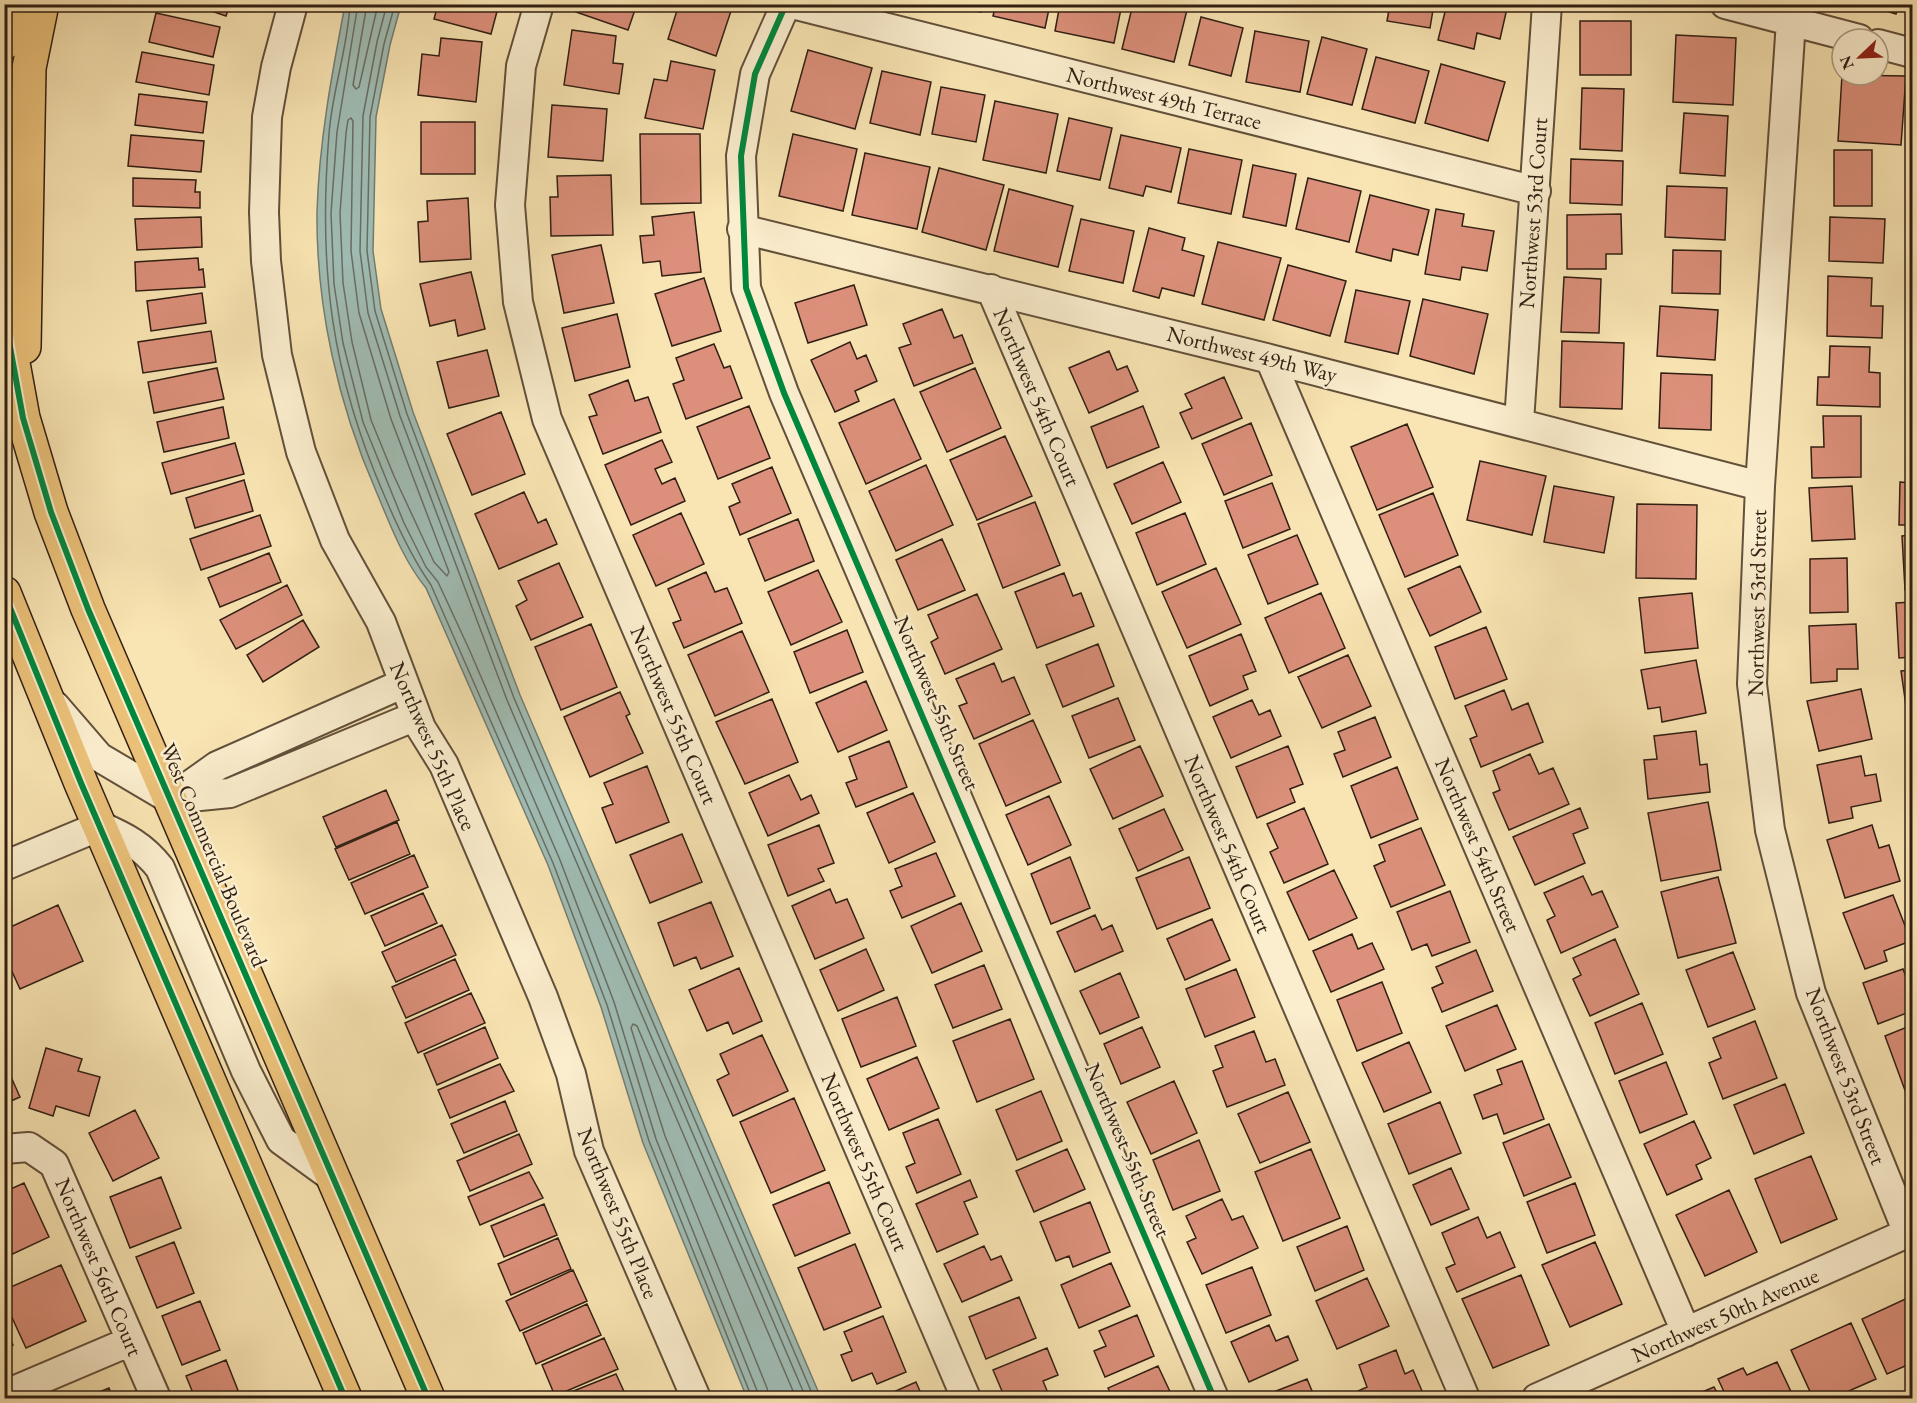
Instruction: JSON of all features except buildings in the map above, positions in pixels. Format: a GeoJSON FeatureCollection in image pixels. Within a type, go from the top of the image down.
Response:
{"type":"FeatureCollection","features":[{"type":"Feature","properties":{"kind":"highway"},"geometry":{"type":"LineString","coordinates":[[4,43],[10,4]]}},
{"type":"Feature","properties":{"kind":"highway"},"geometry":{"type":"LineString","coordinates":[[22,418],[29,68],[42,4]]}},
{"type":"Feature","properties":{"kind":"highway","name":"West Commercial Boulevard"},"geometry":{"type":"LineString","coordinates":[[4,314],[22,418],[51,512],[88,609],[428,1398]]}},
{"type":"Feature","properties":{"kind":"highway","name":"West Commercial Boulevard"},"geometry":{"type":"LineString","coordinates":[[4,593],[100,826],[345,1398]]}},
{"type":"Feature","properties":{"kind":"street","name":"Northwest 55th Place"},"geometry":{"type":"LineString","coordinates":[[293,4],[272,87],[264,167],[266,261],[277,355],[301,452],[335,540],[381,622],[402,684],[416,716],[444,765],[543,997],[571,1074],[589,1151],[696,1398]]}},
{"type":"Feature","properties":{"kind":"street","name":"Northwest 55th Court"},"geometry":{"type":"LineString","coordinates":[[539,4],[522,66],[510,205],[518,303],[547,419],[966,1398]]}},
{"type":"Feature","properties":{"kind":"street","name":"Northwest 55th Street"},"geometry":{"type":"LineString","coordinates":[[786,4],[755,74],[741,156],[746,288],[784,393],[1214,1398]]}},
{"type":"Feature","properties":{"kind":"street","name":"Northwest 49th Terrace"},"geometry":{"type":"LineString","coordinates":[[792,4],[1536,191]]}},
{"type":"Feature","properties":{"kind":"street","name":"Northwest 53rd Court"},"geometry":{"type":"LineString","coordinates":[[1519,422],[1547,4]]}},
{"type":"Feature","properties":{"kind":"street"},"geometry":{"type":"LineString","coordinates":[[1725,4],[1830,31]]}},
{"type":"Feature","properties":{"kind":"street","name":"Northwest 53rd Street"},"geometry":{"type":"LineString","coordinates":[[1791,21],[1760,486],[1752,684],[1770,830],[1811,993],[1910,1232]]}},
{"type":"Feature","properties":{"kind":"street"},"geometry":{"type":"LineString","coordinates":[[1890,47],[1912,53]]}},
{"type":"Feature","properties":{"kind":"street","name":"Northwest 49th Way"},"geometry":{"type":"LineString","coordinates":[[742,229],[1270,359],[1760,486]]}},
{"type":"Feature","properties":{"kind":"street","name":"Northwest 54th Court"},"geometry":{"type":"LineString","coordinates":[[991,289],[1465,1398]]}},
{"type":"Feature","properties":{"kind":"street","name":"Northwest 54th Street"},"geometry":{"type":"LineString","coordinates":[[1270,359],[1686,1332]]}},
{"type":"Feature","properties":{"kind":"street"},"geometry":{"type":"LineString","coordinates":[[170,799],[217,766],[402,684]]}},
{"type":"Feature","properties":{"kind":"street","name":"West Commercial Boulevard"},"geometry":{"type":"LineString","coordinates":[[46,696],[99,757],[170,799]]}},
{"type":"Feature","properties":{"kind":"street"},"geometry":{"type":"LineString","coordinates":[[170,799],[230,793],[416,716]]}},
{"type":"Feature","properties":{"kind":"street"},"geometry":{"type":"LineString","coordinates":[[4,866],[100,826],[135,842],[160,868],[246,1071],[282,1140],[332,1177]]}},
{"type":"Feature","properties":{"kind":"street","name":"Northwest 56th Court"},"geometry":{"type":"LineString","coordinates":[[16,1148],[54,1164],[156,1398]]}},
{"type":"Feature","properties":{"kind":"street","name":"Northwest 50th Avenue"},"geometry":{"type":"LineString","coordinates":[[1537,1398],[1910,1232]]}},
{"type":"Feature","properties":{"kind":"street"},"geometry":{"type":"LineString","coordinates":[[4,1395],[131,1341]]}},
{"type":"Feature","properties":{"kind":"water"},"geometry":{"type":"Polygon","coordinates":[[[345,5],[401,5],[390,45],[376,117],[373,251],[381,309],[413,412],[520,695],[821,1398],[747,1398],[643,1143],[601,1007],[548,865],[426,588],[410,566],[392,529],[351,424],[340,390],[325,319],[320,283],[317,212],[323,134],[345,5]]]}},
{"type":"Feature","properties":{"kind":"cycle path"},"geometry":{"type":"LineString","coordinates":[[786,4],[755,74],[741,156],[746,288],[784,393],[1214,1398]]}},
{"type":"Feature","properties":{"kind":"cycle path"},"geometry":{"type":"LineString","coordinates":[[4,314],[23,418],[51,512],[88,609],[428,1398]]}},
{"type":"Feature","properties":{"kind":"cycle path"},"geometry":{"type":"LineString","coordinates":[[4,593],[81,783],[345,1398]]}}]}
